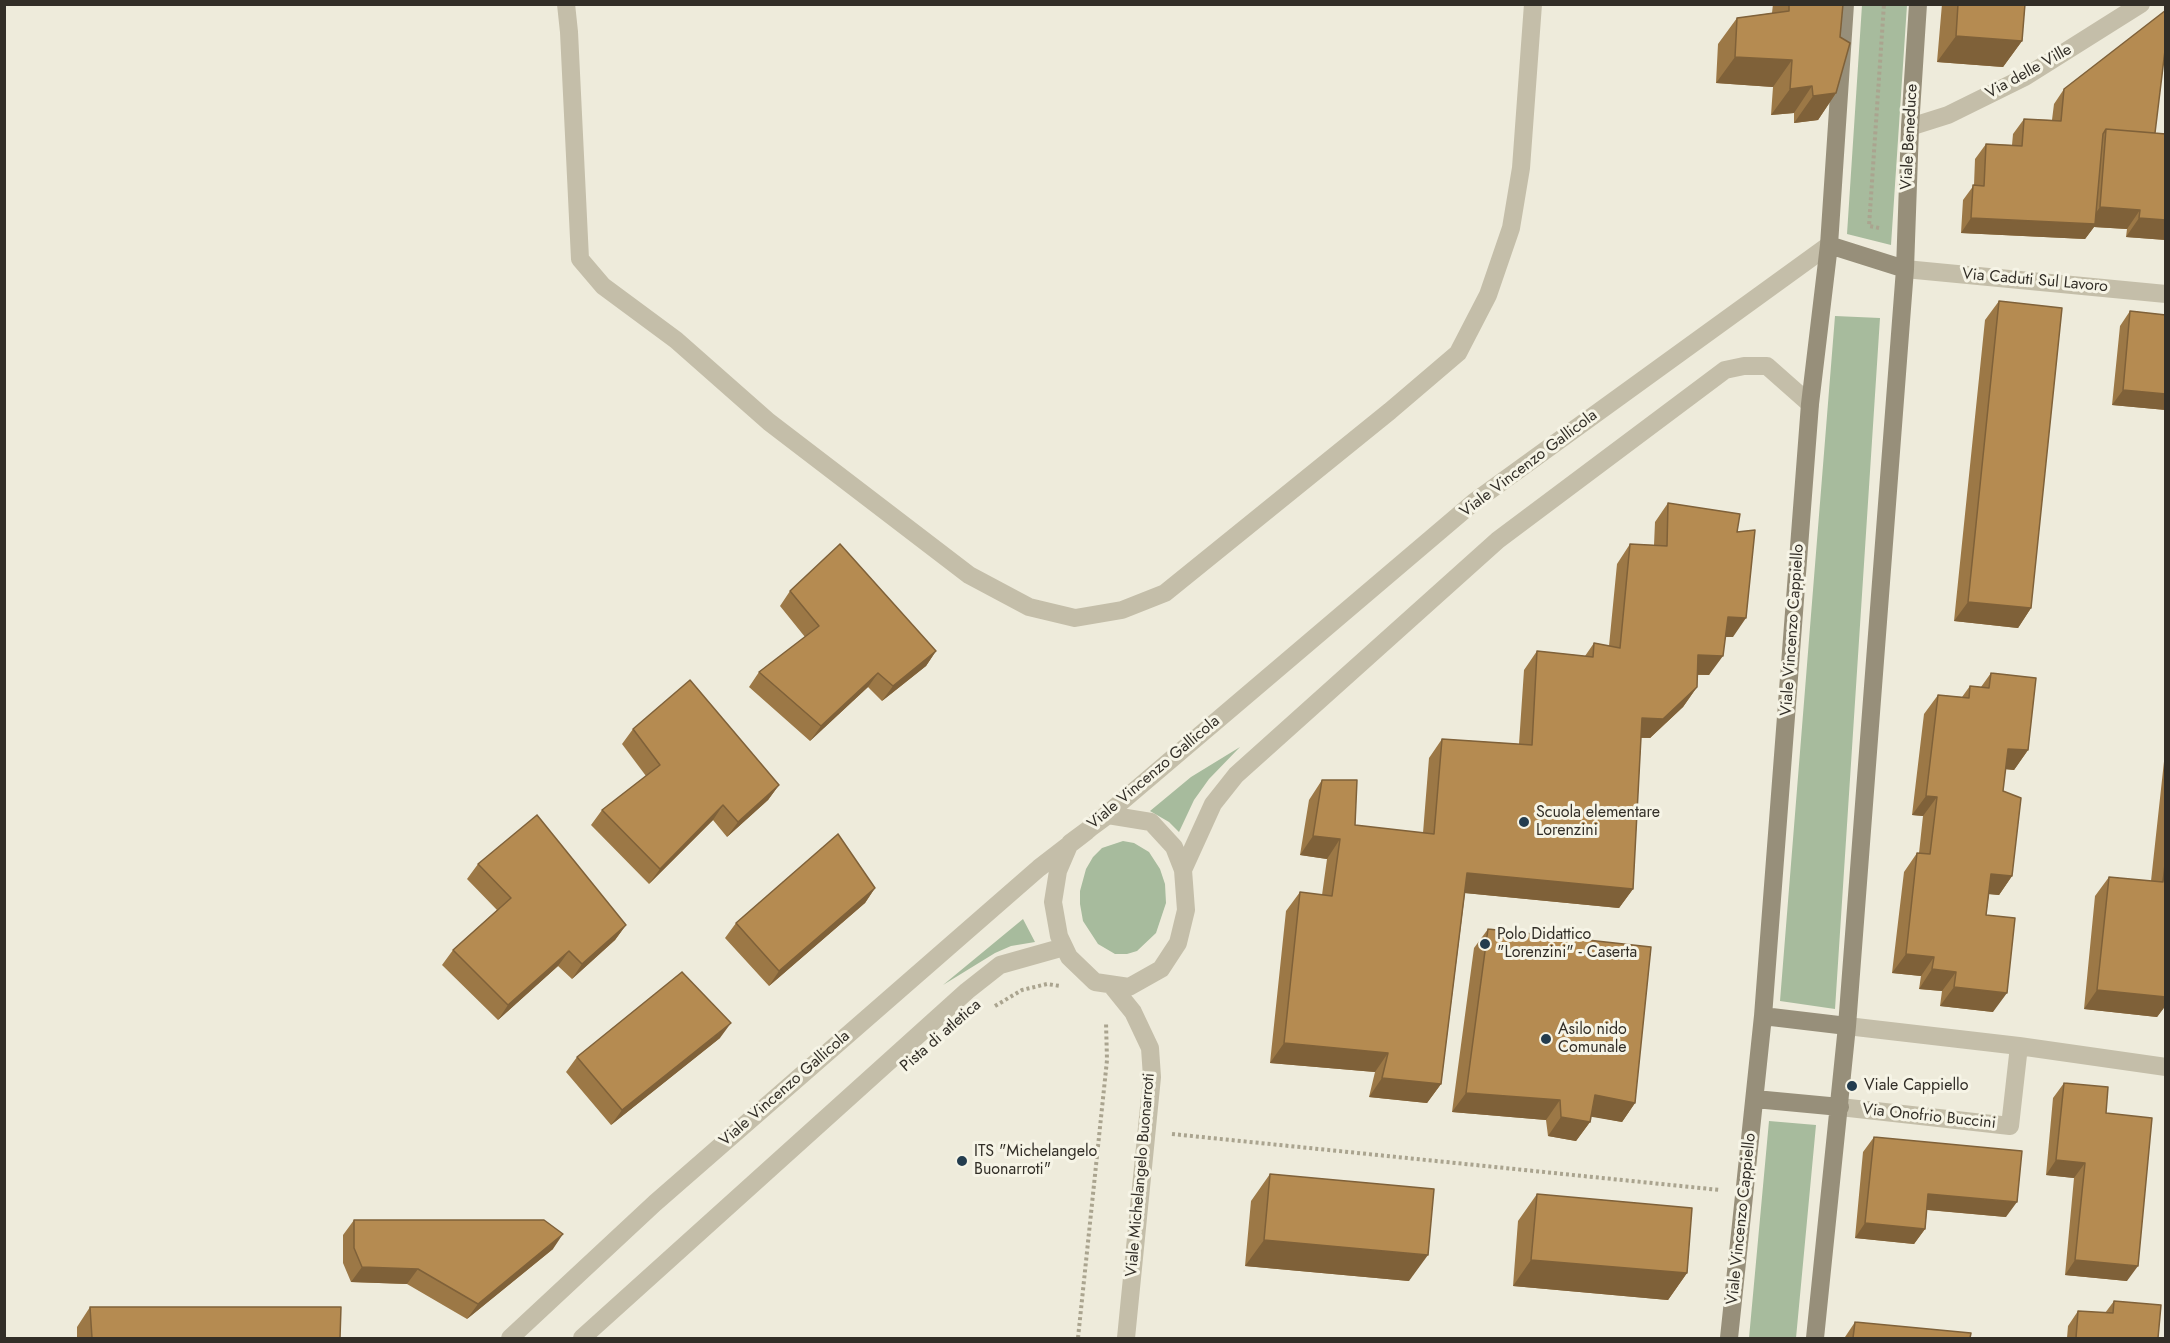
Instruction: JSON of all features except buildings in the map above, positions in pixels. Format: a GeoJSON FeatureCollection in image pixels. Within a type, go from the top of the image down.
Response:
{"type":"FeatureCollection","features":[{"type":"Feature","properties":{"kind":"street"},"geometry":{"type":"LineString","coordinates":[[566,4],[580,259],[603,286],[676,340],[769,422],[969,575],[1029,607],[1075,618],[1122,610],[1165,593],[1458,353],[1488,295],[1511,228],[1521,168],[1533,4]]}},
{"type":"Feature","properties":{"kind":"street"},"geometry":{"type":"LineString","coordinates":[[1815,1338],[1847,1026],[1905,269],[1829,245],[1845,4]]}},
{"type":"Feature","properties":{"kind":"street","name":"Viale Beneduce"},"geometry":{"type":"LineString","coordinates":[[1905,269],[1910,127],[1918,4]]}},
{"type":"Feature","properties":{"kind":"street","name":"Via delle Ville"},"geometry":{"type":"LineString","coordinates":[[1910,127],[1948,115],[2025,77],[2141,4]]}},
{"type":"Feature","properties":{"kind":"street","name":"Viale Vincenzo Cappiello"},"geometry":{"type":"LineString","coordinates":[[1730,1338],[1743,1193],[1763,1016],[1810,404],[1829,245]]}},
{"type":"Feature","properties":{"kind":"street","name":"Viale Vincenzo Gallicola"},"geometry":{"type":"LineString","coordinates":[[510,1338],[655,1203],[1039,868],[1087,831],[1474,502],[1829,245]]}},
{"type":"Feature","properties":{"kind":"street","name":"Via Caduti Sul Lavoro"},"geometry":{"type":"LineString","coordinates":[[1905,269],[2166,294]]}},
{"type":"Feature","properties":{"kind":"street"},"geometry":{"type":"LineString","coordinates":[[1183,870],[1213,804],[1236,775],[1498,540],[1725,370],[1744,366],[1767,366],[1810,404]]}},
{"type":"Feature","properties":{"kind":"street","name":"Viale Michelangelo Buonarroti"},"geometry":{"type":"LineString","coordinates":[[1108,814],[1151,822],[1174,848],[1183,870],[1186,910],[1178,943],[1161,969],[1129,987],[1112,986],[1095,982],[1069,957],[1064,947],[1053,902],[1058,871],[1070,843],[1108,814]]}},
{"type":"Feature","properties":{"kind":"street"},"geometry":{"type":"LineString","coordinates":[[582,1338],[967,991],[1000,965],[1064,947]]}},
{"type":"Feature","properties":{"kind":"street","name":"Viale Michelangelo Buonarroti"},"geometry":{"type":"LineString","coordinates":[[1112,986],[1133,1012],[1150,1048],[1152,1077],[1126,1338]]}},
{"type":"Feature","properties":{"kind":"street"},"geometry":{"type":"LineString","coordinates":[[1763,1016],[2019,1046],[2166,1067]]}},
{"type":"Feature","properties":{"kind":"street","name":"Via Onofrio Buccini"},"geometry":{"type":"LineString","coordinates":[[1840,1107],[2010,1126],[2019,1046]]}},
{"type":"Feature","properties":{"kind":"street"},"geometry":{"type":"LineString","coordinates":[[1755,1099],[1840,1107]]}},
{"type":"Feature","properties":{"kind":"path"},"geometry":{"type":"LineString","coordinates":[[1884,4],[1869,226],[1906,231]]}},
{"type":"Feature","properties":{"kind":"path","name":"Pista di atletica"},"geometry":{"type":"LineString","coordinates":[[989,1011],[1022,990],[1047,984],[1066,987]]}},
{"type":"Feature","properties":{"kind":"path"},"geometry":{"type":"LineString","coordinates":[[1078,1338],[1107,1060],[1106,1023],[1102,1014]]}},
{"type":"Feature","properties":{"kind":"path"},"geometry":{"type":"LineString","coordinates":[[1148,1132],[1743,1193]]}},
{"type":"Feature","properties":{"kind":"green space"},"geometry":{"type":"Polygon","coordinates":[[[1862,5],[1907,5],[1891,245],[1847,234],[1862,5]]]}},
{"type":"Feature","properties":{"kind":"green space"},"geometry":{"type":"Polygon","coordinates":[[[1835,316],[1880,318],[1835,1009],[1780,1001],[1835,316]]]}},
{"type":"Feature","properties":{"kind":"green space"},"geometry":{"type":"Polygon","coordinates":[[[1240,747],[1209,779],[1194,800],[1179,832],[1169,822],[1150,811],[1191,777],[1240,747]]]}},
{"type":"Feature","properties":{"kind":"green space"},"geometry":{"type":"Polygon","coordinates":[[[1123,841],[1134,843],[1149,852],[1160,869],[1165,884],[1166,903],[1156,933],[1137,951],[1115,954],[1098,944],[1083,921],[1080,891],[1086,869],[1093,857],[1102,848],[1123,841]]]}},
{"type":"Feature","properties":{"kind":"green space"},"geometry":{"type":"Polygon","coordinates":[[[1023,919],[1035,942],[1011,946],[995,953],[943,985],[1023,919]]]}},
{"type":"Feature","properties":{"kind":"green space"},"geometry":{"type":"Polygon","coordinates":[[[1769,1121],[1816,1125],[1796,1338],[1749,1338],[1769,1121]]]}},
{"type":"Feature","properties":{"kind":"place","name":"Scuola elementare Lorenzini"},"geometry":{"type":"Point","coordinates":[1524,822]}},
{"type":"Feature","properties":{"kind":"place","name":"Polo Didattico \"Lorenzini\" - Caserta"},"geometry":{"type":"Point","coordinates":[1485,944]}},
{"type":"Feature","properties":{"kind":"place","name":"Asilo nido Comunale"},"geometry":{"type":"Point","coordinates":[1546,1039]}},
{"type":"Feature","properties":{"kind":"place","name":"Viale Cappiello"},"geometry":{"type":"Point","coordinates":[1852,1086]}},
{"type":"Feature","properties":{"kind":"place","name":"ITS \"Michelangelo Buonarroti\""},"geometry":{"type":"Point","coordinates":[962,1161]}}]}
